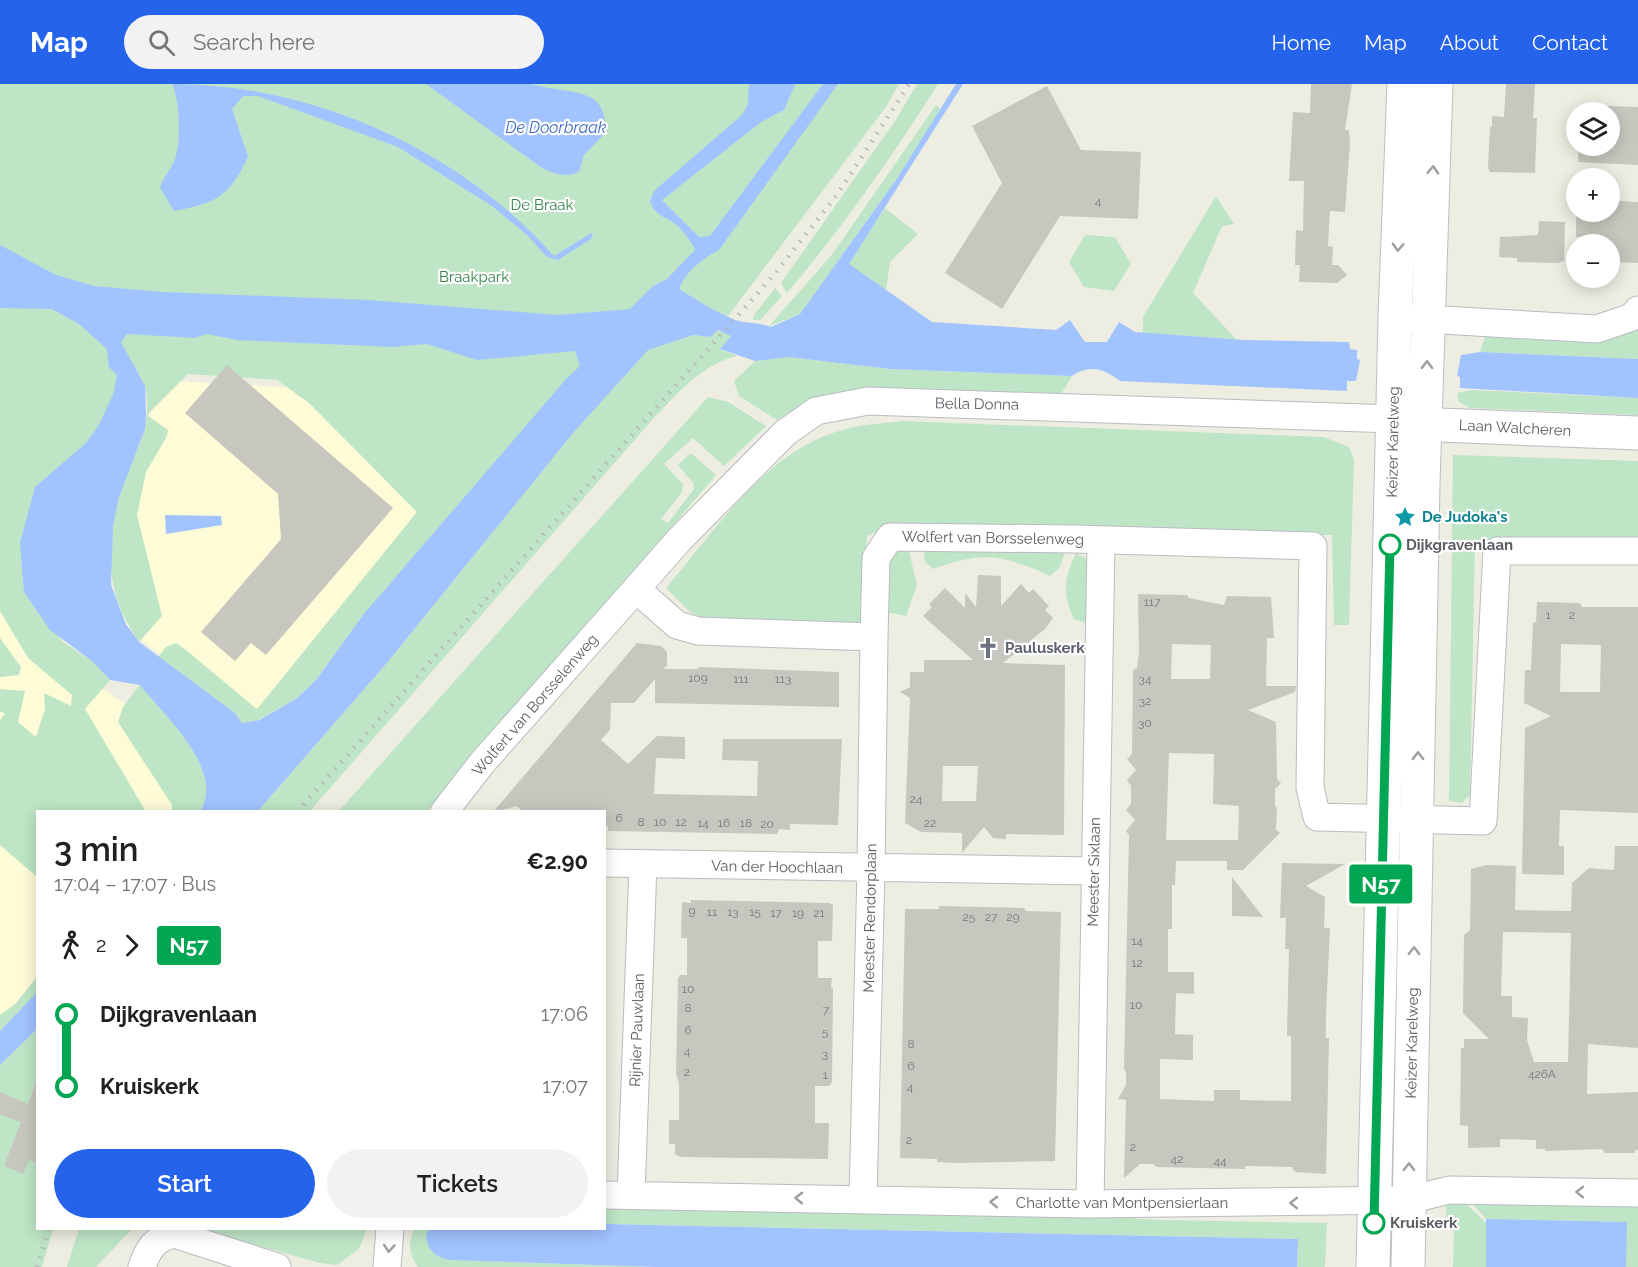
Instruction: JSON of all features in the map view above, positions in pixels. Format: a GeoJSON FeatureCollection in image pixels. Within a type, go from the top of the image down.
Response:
{"type":"FeatureCollection","features":[{"type":"Feature","properties":{"kind":"main road","name":"Keizer Karelweg"},"geometry":{"type":"LineString","coordinates":[[1373,1267],[1395,317],[1404,84]]}},
{"type":"Feature","properties":{"kind":"main road","name":"Keizer Karelweg"},"geometry":{"type":"LineString","coordinates":[[1408,1267],[1425,423],[1436,84]]}},
{"type":"Feature","properties":{"kind":"main road","name":"Laan Walcheren"},"geometry":{"type":"LineString","coordinates":[[1393,419],[1425,423],[1638,433]]}},
{"type":"Feature","properties":{"kind":"street"},"geometry":{"type":"LineString","coordinates":[[1395,317],[1428,321],[1597,329],[1632,317],[1638,310]]}},
{"type":"Feature","properties":{"kind":"street","name":"Bella Donna"},"geometry":{"type":"LineString","coordinates":[[636,589],[679,540],[755,461],[785,433],[816,411],[868,401],[1393,419]]}},
{"type":"Feature","properties":{"kind":"street","name":"Wolfert van Borsselenweg"},"geometry":{"type":"LineString","coordinates":[[874,637],[876,558],[890,537],[1313,546],[1310,788],[1317,817],[1382,818]]}},
{"type":"Feature","properties":{"kind":"street","name":"Meester Sixlaan"},"geometry":{"type":"LineString","coordinates":[[1090,1204],[1101,540]]}},
{"type":"Feature","properties":{"kind":"street"},"geometry":{"type":"LineString","coordinates":[[1382,818],[1483,821],[1497,551],[1638,551]]}},
{"type":"Feature","properties":{"kind":"street"},"geometry":{"type":"LineString","coordinates":[[636,589],[677,625],[698,631],[874,637]]}},
{"type":"Feature","properties":{"kind":"street","name":"Wolfert van Borsselenweg"},"geometry":{"type":"LineString","coordinates":[[452,809],[482,763],[636,589]]}},
{"type":"Feature","properties":{"kind":"street","name":"Meester Rendorplaan"},"geometry":{"type":"LineString","coordinates":[[862,1198],[871,869],[874,637]]}},
{"type":"Feature","properties":{"kind":"street","name":"Van der Hoochlaan"},"geometry":{"type":"LineString","coordinates":[[606,863],[1094,871]]}},
{"type":"Feature","properties":{"kind":"street","name":"Rijnier Pauwlaan"},"geometry":{"type":"LineString","coordinates":[[631,1195],[643,864]]}},
{"type":"Feature","properties":{"kind":"street","name":"Charlotte van Montpensierlaan"},"geometry":{"type":"LineString","coordinates":[[606,1195],[1090,1204],[1409,1200],[1449,1190],[1638,1193]]}},
{"type":"Feature","properties":{"kind":"street"},"geometry":{"type":"LineString","coordinates":[[387,1267],[390,1230]]}},
{"type":"Feature","properties":{"kind":"street"},"geometry":{"type":"LineString","coordinates":[[144,1261],[150,1246],[162,1237],[174,1234],[277,1267]]}},
{"type":"Feature","properties":{"kind":"shaded area"},"geometry":{"type":"Polygon","coordinates":[[[160,380],[295,388],[485,549],[255,728],[122,625],[118,519],[160,380]]]}},
{"type":"Feature","properties":{"kind":"shaded area"},"geometry":{"type":"Polygon","coordinates":[[[0,563],[90,681],[190,746],[205,810],[36,810],[36,994],[0,1034],[0,563]]]}},
{"type":"Feature","properties":{"kind":"green space","name":"Braakpark"},"geometry":{"type":"Polygon","coordinates":[[[0,84],[899,84],[886,107],[728,316],[681,339],[693,335],[711,337],[717,330],[732,335],[720,349],[737,356],[724,360],[701,373],[652,420],[311,810],[259,810],[386,664],[487,539],[363,615],[316,680],[296,699],[258,720],[242,723],[235,713],[158,657],[166,647],[176,643],[257,709],[417,512],[309,403],[277,380],[188,374],[147,415],[168,430],[167,436],[146,472],[137,515],[162,616],[139,642],[120,608],[111,573],[110,555],[114,517],[119,498],[137,451],[146,419],[147,403],[144,387],[137,372],[24,592],[63,642],[92,661],[110,680],[85,709],[145,810],[36,810],[36,876],[0,845],[0,720],[5,714],[0,711],[0,689],[25,691],[18,722],[36,737],[45,709],[44,693],[71,706],[72,695],[28,658],[0,611],[0,84]]]}},
{"type":"Feature","properties":{"kind":"green space"},"geometry":{"type":"Polygon","coordinates":[[[917,84],[938,84],[866,191],[787,293],[781,283],[897,118],[917,84]]]}},
{"type":"Feature","properties":{"kind":"green space"},"geometry":{"type":"Polygon","coordinates":[[[936,105],[941,110],[896,180],[800,314],[769,326],[831,256],[936,105]]]}},
{"type":"Feature","properties":{"kind":"green space"},"geometry":{"type":"Polygon","coordinates":[[[1216,196],[1234,224],[1222,226],[1193,293],[1236,339],[1143,333],[1143,317],[1216,196]]]}},
{"type":"Feature","properties":{"kind":"green space"},"geometry":{"type":"Polygon","coordinates":[[[885,208],[918,234],[890,262],[886,290],[848,264],[885,208]]]}},
{"type":"Feature","properties":{"kind":"green space"},"geometry":{"type":"Polygon","coordinates":[[[1085,235],[1115,237],[1131,264],[1114,291],[1084,287],[1069,262],[1085,235]]]}},
{"type":"Feature","properties":{"kind":"green space"},"geometry":{"type":"Polygon","coordinates":[[[775,288],[782,296],[760,320],[753,320],[754,315],[775,288]]]}},
{"type":"Feature","properties":{"kind":"green space"},"geometry":{"type":"Polygon","coordinates":[[[1638,325],[1638,359],[1480,352],[1486,334],[1638,325]]]}},
{"type":"Feature","properties":{"kind":"green space"},"geometry":{"type":"Polygon","coordinates":[[[788,357],[890,369],[1072,376],[1060,396],[796,409],[777,420],[739,396],[734,381],[755,361],[788,357]]]}},
{"type":"Feature","properties":{"kind":"green space"},"geometry":{"type":"Polygon","coordinates":[[[1472,390],[1638,398],[1638,415],[1470,408],[1459,402],[1457,393],[1472,390]]]}},
{"type":"Feature","properties":{"kind":"green space"},"geometry":{"type":"Polygon","coordinates":[[[708,397],[728,402],[766,426],[724,466],[693,438],[664,464],[683,484],[682,492],[661,519],[668,523],[694,489],[693,483],[678,465],[691,453],[716,475],[428,810],[340,810],[708,397]]]}},
{"type":"Feature","properties":{"kind":"green space"},"geometry":{"type":"Polygon","coordinates":[[[901,421],[1324,437],[1349,447],[1354,460],[1349,625],[1334,625],[1332,535],[882,529],[867,536],[861,629],[723,626],[691,613],[666,588],[745,494],[791,454],[817,439],[846,429],[901,421]]]}},
{"type":"Feature","properties":{"kind":"green space"},"geometry":{"type":"Polygon","coordinates":[[[1453,455],[1638,461],[1638,545],[1475,542],[1470,795],[1462,803],[1449,801],[1453,455]]]}},
{"type":"Feature","properties":{"kind":"green space"},"geometry":{"type":"Polygon","coordinates":[[[897,545],[908,547],[917,585],[906,616],[887,612],[890,558],[897,545]]]}},
{"type":"Feature","properties":{"kind":"green space"},"geometry":{"type":"Polygon","coordinates":[[[924,550],[1065,553],[1059,568],[1050,576],[1019,563],[992,558],[965,559],[933,569],[925,562],[924,550]]]}},
{"type":"Feature","properties":{"kind":"green space"},"geometry":{"type":"Polygon","coordinates":[[[1076,553],[1087,560],[1089,624],[1074,619],[1066,594],[1067,578],[1076,553]]]}},
{"type":"Feature","properties":{"kind":"green space"},"geometry":{"type":"Polygon","coordinates":[[[0,638],[21,667],[19,675],[0,677],[0,638]]]}},
{"type":"Feature","properties":{"kind":"green space"},"geometry":{"type":"Polygon","coordinates":[[[140,684],[189,744],[199,761],[205,779],[206,795],[200,810],[172,810],[172,805],[118,722],[123,707],[140,684]]]}},
{"type":"Feature","properties":{"kind":"green space"},"geometry":{"type":"Polygon","coordinates":[[[36,978],[36,993],[0,1031],[0,1015],[15,1004],[36,978]]]}},
{"type":"Feature","properties":{"kind":"green space"},"geometry":{"type":"Polygon","coordinates":[[[36,1030],[36,1230],[53,1230],[42,1267],[0,1267],[0,1065],[36,1030]]]}},
{"type":"Feature","properties":{"kind":"green space"},"geometry":{"type":"Polygon","coordinates":[[[1445,1200],[1462,1200],[1486,1223],[1486,1267],[1453,1267],[1454,1226],[1447,1226],[1445,1200]]]}},
{"type":"Feature","properties":{"kind":"green space"},"geometry":{"type":"Polygon","coordinates":[[[1469,1200],[1638,1206],[1638,1267],[1626,1267],[1626,1222],[1486,1219],[1469,1200]]]}},
{"type":"Feature","properties":{"kind":"green space"},"geometry":{"type":"Polygon","coordinates":[[[606,1208],[692,1211],[1043,1213],[1160,1220],[1327,1223],[1325,1267],[1297,1267],[1298,1239],[606,1224],[606,1208]]]}},
{"type":"Feature","properties":{"kind":"green space"},"geometry":{"type":"Polygon","coordinates":[[[78,1230],[131,1230],[96,1267],[67,1267],[78,1230]]]}},
{"type":"Feature","properties":{"kind":"green space"},"geometry":{"type":"Polygon","coordinates":[[[203,1230],[367,1230],[359,1249],[337,1265],[320,1263],[203,1230]]]}},
{"type":"Feature","properties":{"kind":"green space"},"geometry":{"type":"Polygon","coordinates":[[[414,1230],[428,1230],[453,1260],[657,1267],[418,1267],[410,1248],[414,1230]]]}},
{"type":"Feature","properties":{"kind":"water"},"geometry":{"type":"Polygon","coordinates":[[[172,84],[225,87],[278,96],[330,110],[381,130],[429,155],[475,184],[516,218],[554,256],[593,232],[591,239],[558,260],[547,257],[527,235],[492,206],[398,147],[258,96],[243,96],[232,109],[248,157],[234,181],[227,190],[211,201],[174,211],[160,188],[177,152],[179,121],[172,84]]]}},
{"type":"Feature","properties":{"kind":"water","name":"De Doorbraak"},"geometry":{"type":"Polygon","coordinates":[[[426,84],[531,84],[584,94],[600,106],[606,132],[584,155],[579,172],[569,175],[556,173],[542,168],[426,84]]]}},
{"type":"Feature","properties":{"kind":"water"},"geometry":{"type":"Polygon","coordinates":[[[749,84],[795,84],[784,110],[761,122],[662,200],[699,237],[710,236],[823,84],[838,84],[719,250],[695,266],[679,289],[729,317],[771,327],[800,314],[896,180],[956,84],[963,84],[849,264],[932,322],[1056,330],[1070,320],[1085,342],[1107,342],[1119,322],[1135,332],[1245,340],[1349,342],[1350,349],[1357,350],[1357,359],[1360,360],[1356,381],[1347,381],[1347,391],[1120,381],[1108,373],[1091,369],[1072,376],[890,369],[788,357],[755,361],[720,349],[731,336],[718,330],[711,337],[693,335],[648,350],[573,433],[386,664],[259,810],[200,810],[206,795],[205,779],[199,761],[189,744],[140,685],[110,680],[92,661],[50,630],[24,592],[20,543],[35,487],[86,443],[99,425],[114,392],[117,375],[109,367],[107,349],[79,324],[52,309],[0,308],[0,245],[56,275],[94,286],[163,292],[368,300],[558,315],[630,309],[653,286],[667,279],[695,250],[678,226],[658,214],[652,206],[650,201],[654,191],[742,115],[748,104],[749,84]],[[127,334],[121,342],[145,386],[146,415],[145,429],[119,497],[113,526],[111,585],[126,624],[139,642],[235,713],[242,723],[259,720],[296,699],[316,680],[363,615],[567,378],[580,366],[575,351],[477,360],[427,344],[393,347],[237,340],[207,334],[195,338],[127,334]]]}},
{"type":"Feature","properties":{"kind":"water"},"geometry":{"type":"Polygon","coordinates":[[[1480,352],[1638,359],[1638,398],[1460,388],[1460,377],[1457,376],[1461,355],[1480,352]]]}},
{"type":"Feature","properties":{"kind":"water"},"geometry":{"type":"Polygon","coordinates":[[[165,515],[221,516],[222,525],[166,534],[165,515]]]}},
{"type":"Feature","properties":{"kind":"water"},"geometry":{"type":"Polygon","coordinates":[[[36,993],[36,1030],[0,1065],[0,1031],[36,993]]]}},
{"type":"Feature","properties":{"kind":"water"},"geometry":{"type":"Polygon","coordinates":[[[1486,1219],[1627,1222],[1626,1267],[1486,1267],[1486,1219]]]}},
{"type":"Feature","properties":{"kind":"water"},"geometry":{"type":"Polygon","coordinates":[[[606,1224],[1298,1239],[1297,1267],[657,1267],[450,1260],[433,1252],[428,1246],[426,1236],[429,1230],[606,1230],[606,1224]]]}},
{"type":"Feature","properties":{"kind":"building"},"geometry":{"type":"Polygon","coordinates":[[[1311,84],[1352,84],[1345,130],[1349,130],[1350,143],[1345,212],[1330,211],[1328,246],[1333,247],[1332,265],[1338,265],[1347,275],[1337,283],[1299,282],[1300,265],[1295,265],[1296,230],[1303,231],[1304,181],[1289,181],[1293,112],[1310,113],[1311,84]]]}},
{"type":"Feature","properties":{"kind":"building"},"geometry":{"type":"Polygon","coordinates":[[[1506,84],[1535,84],[1533,118],[1537,118],[1535,173],[1490,172],[1488,168],[1492,116],[1504,117],[1506,84]]]}},
{"type":"Feature","properties":{"kind":"building"},"geometry":{"type":"Polygon","coordinates":[[[1047,86],[1081,150],[1141,152],[1138,219],[1060,216],[1002,309],[945,273],[1002,183],[972,126],[1047,86]]]}},
{"type":"Feature","properties":{"kind":"building"},"geometry":{"type":"Polygon","coordinates":[[[1620,106],[1638,107],[1638,165],[1578,162],[1578,156],[1620,156],[1620,106]]]}},
{"type":"Feature","properties":{"kind":"building"},"geometry":{"type":"Polygon","coordinates":[[[1620,201],[1638,202],[1638,263],[1620,262],[1620,234],[1576,234],[1576,222],[1620,222],[1620,201]]]}},
{"type":"Feature","properties":{"kind":"building"},"geometry":{"type":"Polygon","coordinates":[[[1539,221],[1565,222],[1564,261],[1557,263],[1517,262],[1517,258],[1499,257],[1500,237],[1538,235],[1539,221]]]}},
{"type":"Feature","properties":{"kind":"building"},"geometry":{"type":"Polygon","coordinates":[[[227,365],[393,508],[266,655],[251,643],[235,661],[201,632],[281,539],[278,494],[185,413],[227,365]]]}},
{"type":"Feature","properties":{"kind":"building"},"geometry":{"type":"Polygon","coordinates":[[[978,575],[1001,576],[1001,606],[1021,584],[1029,593],[1033,589],[1049,606],[1045,610],[1053,618],[1045,629],[1003,663],[1065,665],[1064,835],[1006,834],[1006,839],[993,838],[984,827],[962,853],[962,833],[921,832],[905,823],[910,698],[900,692],[910,687],[910,672],[924,672],[924,660],[973,660],[923,616],[932,607],[929,604],[945,588],[965,608],[965,593],[976,607],[978,575]],[[943,766],[942,801],[976,801],[978,766],[943,766]]]}},
{"type":"Feature","properties":{"kind":"building"},"geometry":{"type":"Polygon","coordinates":[[[1138,594],[1187,595],[1189,598],[1224,605],[1227,596],[1271,597],[1274,638],[1267,638],[1266,686],[1296,686],[1295,692],[1248,710],[1276,722],[1277,779],[1281,783],[1275,789],[1275,806],[1277,808],[1276,830],[1280,833],[1243,870],[1227,870],[1227,861],[1176,861],[1175,885],[1172,885],[1172,929],[1168,929],[1168,972],[1194,972],[1194,994],[1176,993],[1175,1034],[1193,1035],[1193,1060],[1160,1059],[1160,1099],[1214,1101],[1214,1090],[1240,1090],[1240,1100],[1291,1101],[1291,1036],[1287,1036],[1289,949],[1285,949],[1286,918],[1280,918],[1282,863],[1345,864],[1306,886],[1325,897],[1324,928],[1330,928],[1326,1012],[1326,1038],[1329,1038],[1326,1174],[1295,1172],[1292,1167],[1245,1166],[1245,1169],[1157,1167],[1153,1164],[1140,1164],[1124,1178],[1126,1100],[1118,1099],[1126,1085],[1124,1068],[1129,835],[1126,831],[1135,820],[1126,810],[1131,804],[1131,786],[1127,780],[1136,770],[1127,759],[1132,754],[1133,670],[1137,668],[1138,594]],[[1172,644],[1171,679],[1210,679],[1211,645],[1172,644]],[[1169,753],[1166,840],[1238,840],[1239,806],[1213,804],[1214,754],[1169,753]]]}},
{"type":"Feature","properties":{"kind":"building"},"geometry":{"type":"Polygon","coordinates":[[[1537,602],[1580,603],[1582,607],[1638,607],[1638,813],[1560,810],[1559,846],[1564,846],[1564,875],[1522,874],[1525,728],[1551,716],[1524,703],[1525,670],[1531,670],[1533,622],[1536,623],[1537,602]],[[1561,644],[1560,692],[1600,692],[1601,645],[1561,644]]]}},
{"type":"Feature","properties":{"kind":"building"},"geometry":{"type":"Polygon","coordinates":[[[637,643],[661,646],[667,652],[667,666],[663,669],[698,669],[699,667],[839,672],[839,707],[655,703],[655,679],[634,703],[611,703],[610,730],[601,740],[628,764],[657,736],[685,737],[685,759],[656,758],[654,794],[757,796],[758,761],[722,760],[723,739],[842,739],[838,825],[790,824],[790,830],[779,829],[777,834],[608,831],[606,810],[521,810],[517,806],[495,810],[637,643]]]}},
{"type":"Feature","properties":{"kind":"building"},"geometry":{"type":"Polygon","coordinates":[[[1615,846],[1638,846],[1638,1048],[1588,1044],[1587,1094],[1638,1092],[1638,1150],[1635,1150],[1635,1153],[1605,1153],[1602,1149],[1545,1151],[1545,1149],[1536,1149],[1536,1140],[1500,1139],[1500,1147],[1468,1148],[1468,1126],[1460,1125],[1461,1048],[1464,1048],[1464,1039],[1489,1039],[1463,1013],[1464,935],[1470,930],[1471,869],[1486,865],[1516,866],[1515,910],[1571,911],[1572,883],[1589,868],[1614,870],[1615,846]],[[1503,932],[1501,996],[1512,996],[1512,1017],[1528,1018],[1527,1040],[1534,1062],[1568,1062],[1571,933],[1503,932]]]}},
{"type":"Feature","properties":{"kind":"building"},"geometry":{"type":"Polygon","coordinates":[[[1232,877],[1263,917],[1232,916],[1232,877]]]}},
{"type":"Feature","properties":{"kind":"building"},"geometry":{"type":"Polygon","coordinates":[[[691,900],[829,903],[833,905],[832,941],[818,941],[818,978],[832,978],[831,988],[833,988],[832,1082],[829,1086],[815,1086],[815,1123],[829,1123],[828,1159],[681,1157],[675,1154],[675,1144],[669,1144],[669,1120],[679,1120],[679,1083],[676,1074],[678,979],[680,975],[687,975],[687,938],[681,938],[682,902],[691,903],[691,900]]]}},
{"type":"Feature","properties":{"kind":"building"},"geometry":{"type":"Polygon","coordinates":[[[939,906],[1024,908],[1026,911],[1061,912],[1055,1161],[957,1163],[937,1162],[937,1159],[900,1158],[905,909],[939,909],[939,906]]]}},
{"type":"Feature","properties":{"kind":"building"},"geometry":{"type":"Polygon","coordinates":[[[36,1082],[36,1162],[29,1160],[23,1174],[4,1166],[21,1122],[0,1115],[0,1092],[28,1104],[36,1082]]]}},
{"type":"Feature","properties":{"kind":"railway"},"geometry":{"type":"LineString","coordinates":[[299,810],[773,276],[837,195],[909,84]]}},
{"type":"Feature","properties":{"kind":"railway"},"geometry":{"type":"LineString","coordinates":[[37,1267],[48,1230]]}},
{"type":"Feature","properties":{"kind":"bus line","name":"N57"},"geometry":{"type":"LineString","coordinates":[[1374,1223],[1390,545]]}},
{"type":"Feature","properties":{"kind":"place","name":"De Judoka's"},"geometry":{"type":"Point","coordinates":[1405,517]}},
{"type":"Feature","properties":{"kind":"place","name":"Dijkgravenlaan"},"geometry":{"type":"Point","coordinates":[1390,545]}},
{"type":"Feature","properties":{"kind":"place","name":"Pauluskerk"},"geometry":{"type":"Point","coordinates":[988,648]}},
{"type":"Feature","properties":{"kind":"place","name":"Kruiskerk"},"geometry":{"type":"Point","coordinates":[1374,1223]}},
{"type":"Feature","properties":{"kind":"park label","name":"De Braak"},"geometry":{"type":"Point","coordinates":[542,205]}}]}
